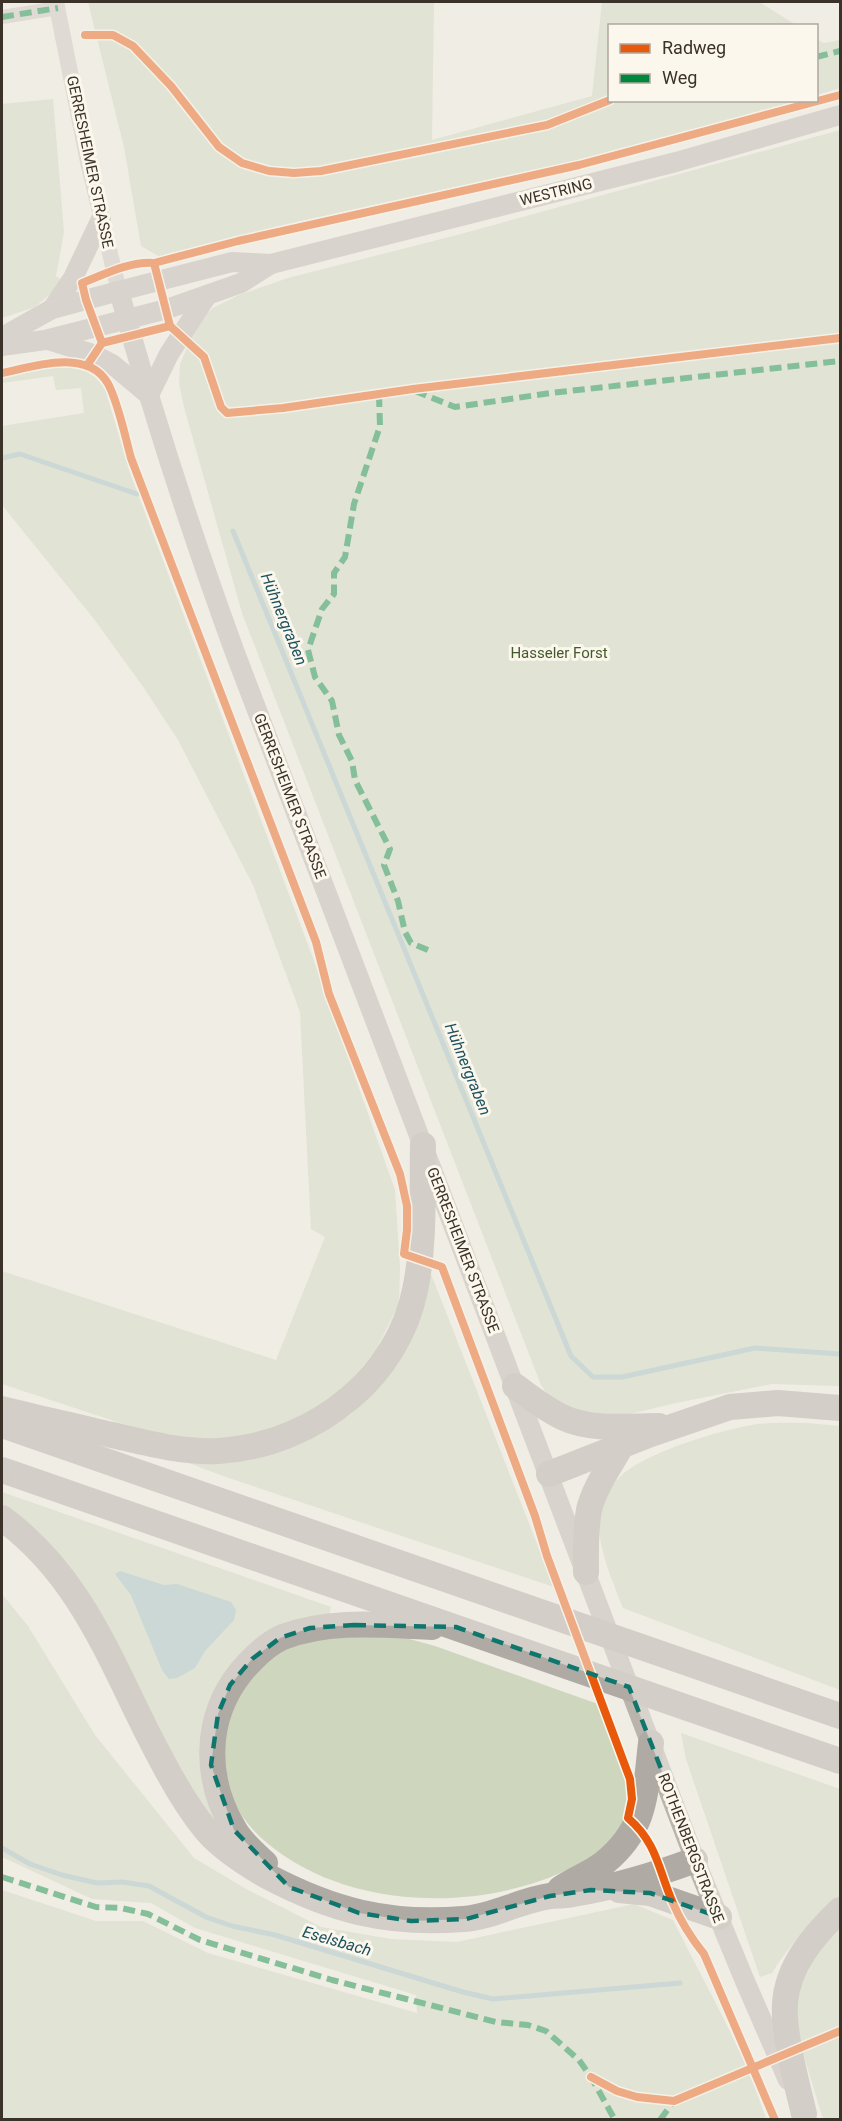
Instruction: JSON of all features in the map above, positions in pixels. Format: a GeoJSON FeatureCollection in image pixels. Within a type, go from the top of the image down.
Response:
{"type":"FeatureCollection","features":[{"type":"Feature","properties":{"kind":"highway"},"geometry":{"type":"LineString","coordinates":[[2,1409],[144,1442],[183,1449],[220,1451],[279,1439],[306,1429],[334,1412],[360,1390],[380,1366],[397,1339],[408,1314],[421,1259],[423,1145]]}},
{"type":"Feature","properties":{"kind":"highway"},"geometry":{"type":"LineString","coordinates":[[515,1386],[546,1408],[564,1418],[581,1423],[601,1426],[675,1426]]}},
{"type":"Feature","properties":{"kind":"highway"},"geometry":{"type":"LineString","coordinates":[[549,1474],[730,1407],[777,1403],[840,1408]]}},
{"type":"Feature","properties":{"kind":"highway"},"geometry":{"type":"LineString","coordinates":[[2,1425],[840,1716]]}},
{"type":"Feature","properties":{"kind":"highway"},"geometry":{"type":"LineString","coordinates":[[586,1572],[586,1530],[589,1509],[595,1493],[621,1446]]}},
{"type":"Feature","properties":{"kind":"highway"},"geometry":{"type":"LineString","coordinates":[[2,1470],[840,1761]]}},
{"type":"Feature","properties":{"kind":"highway"},"geometry":{"type":"LineString","coordinates":[[2,1518],[50,1562],[84,1608],[111,1654],[160,1758],[207,1831],[232,1854],[289,1887],[322,1902],[359,1913],[411,1921],[466,1919],[550,1896],[571,1895],[651,1876],[695,1860]]}},
{"type":"Feature","properties":{"kind":"highway"},"geometry":{"type":"LineString","coordinates":[[289,1887],[234,1830],[220,1797],[211,1765],[213,1738],[218,1714],[230,1686],[252,1659],[280,1638],[310,1628],[354,1625],[456,1627]]}},
{"type":"Feature","properties":{"kind":"highway"},"geometry":{"type":"LineString","coordinates":[[812,1707],[840,1706]]}},
{"type":"Feature","properties":{"kind":"highway"},"geometry":{"type":"LineString","coordinates":[[550,1896],[567,1883],[602,1864],[630,1836],[643,1806],[651,1743]]}},
{"type":"Feature","properties":{"kind":"highway"},"geometry":{"type":"LineString","coordinates":[[591,1890],[633,1890],[650,1893],[719,1917]]}},
{"type":"Feature","properties":{"kind":"highway"},"geometry":{"type":"LineString","coordinates":[[805,2117],[788,2035],[784,2006],[786,1992],[792,1974],[808,1944],[840,1910]]}},
{"type":"Feature","properties":{"kind":"main road","name":"WESTRING"},"geometry":{"type":"LineString","coordinates":[[52,309],[232,262],[271,264],[676,162],[840,115]]}},
{"type":"Feature","properties":{"kind":"main road"},"geometry":{"type":"LineString","coordinates":[[2,337],[52,309],[73,278],[101,219]]}},
{"type":"Feature","properties":{"kind":"main road","name":"WESTRING"},"geometry":{"type":"LineString","coordinates":[[2,346],[45,340],[127,321],[206,297],[242,283],[271,264]]}},
{"type":"Feature","properties":{"kind":"main road","name":"GERRESHEIMER STRASSE"},"geometry":{"type":"LineString","coordinates":[[119,291],[149,395],[210,584],[586,1572]]}},
{"type":"Feature","properties":{"kind":"main road"},"geometry":{"type":"LineString","coordinates":[[45,340],[76,348],[103,359],[149,395],[169,354],[206,297]]}},
{"type":"Feature","properties":{"kind":"main road","name":"ROTHENBERGSTRASSE"},"geometry":{"type":"LineString","coordinates":[[586,1572],[695,1860],[744,1980],[805,2117]]}},
{"type":"Feature","properties":{"kind":"street"},"geometry":{"type":"LineString","coordinates":[[2,17],[57,5]]}},
{"type":"Feature","properties":{"kind":"street","name":"GERRESHEIMER STRASSE"},"geometry":{"type":"LineString","coordinates":[[57,5],[101,219],[119,291]]}},
{"type":"Feature","properties":{"kind":"highlighted area"},"geometry":{"type":"Polygon","coordinates":[[[354,1625],[456,1627],[629,1687],[719,1917],[650,1893],[591,1890],[550,1896],[466,1919],[411,1921],[359,1913],[289,1887],[234,1830],[211,1765],[218,1714],[230,1685],[252,1659],[280,1638],[310,1628],[354,1625]]]}},
{"type":"Feature","properties":{"kind":"green space"},"geometry":{"type":"Polygon","coordinates":[[[88,2],[434,2],[432,140],[592,96],[602,2],[759,2],[794,24],[608,24],[608,102],[792,102],[583,159],[287,224],[160,257],[141,246],[124,147],[88,2]]]}},
{"type":"Feature","properties":{"kind":"green space"},"geometry":{"type":"Polygon","coordinates":[[[818,40],[824,43],[840,40],[840,88],[818,95],[818,40]]]}},
{"type":"Feature","properties":{"kind":"green space"},"geometry":{"type":"Polygon","coordinates":[[[53,99],[64,232],[56,276],[64,282],[35,307],[2,318],[2,104],[53,99]]]}},
{"type":"Feature","properties":{"kind":"green space","name":"Hasseler Forst"},"geometry":{"type":"Polygon","coordinates":[[[840,130],[840,1386],[772,1384],[598,1419],[551,1399],[541,1385],[242,613],[184,407],[179,383],[180,364],[198,322],[213,308],[239,295],[288,278],[461,234],[840,130]]]}},
{"type":"Feature","properties":{"kind":"green space"},"geometry":{"type":"Polygon","coordinates":[[[60,365],[85,371],[95,377],[105,389],[130,473],[313,958],[395,1190],[400,1267],[399,1304],[375,1352],[344,1388],[310,1414],[265,1434],[207,1440],[141,1430],[2,1384],[2,1271],[276,1360],[325,1237],[311,1229],[300,1012],[253,885],[178,740],[144,688],[94,619],[2,505],[2,426],[84,413],[81,388],[56,390],[53,376],[2,383],[2,376],[60,365]]]}},
{"type":"Feature","properties":{"kind":"green space"},"geometry":{"type":"Polygon","coordinates":[[[431,1274],[554,1587],[223,1476],[165,1454],[328,1429],[350,1415],[376,1386],[431,1274]]]}},
{"type":"Feature","properties":{"kind":"green space"},"geometry":{"type":"Polygon","coordinates":[[[765,1423],[840,1426],[840,1690],[623,1608],[600,1540],[599,1516],[604,1498],[620,1477],[636,1465],[685,1443],[738,1428],[765,1423]]]}},
{"type":"Feature","properties":{"kind":"green space"},"geometry":{"type":"Polygon","coordinates":[[[2,1492],[331,1607],[329,1616],[302,1622],[209,1723],[240,1845],[194,1803],[124,1669],[2,1508],[2,1492]]]}},
{"type":"Feature","properties":{"kind":"green space"},"geometry":{"type":"Polygon","coordinates":[[[2,1594],[28,1626],[95,1735],[194,1858],[248,1890],[321,1927],[391,1939],[457,1942],[634,1904],[673,1920],[747,2068],[766,2119],[2,2119],[2,1890],[96,1921],[143,1921],[208,1953],[417,2013],[416,1995],[195,1928],[151,1903],[92,1899],[2,1857],[2,1594]]]}},
{"type":"Feature","properties":{"kind":"green space"},"geometry":{"type":"Polygon","coordinates":[[[395,1635],[435,1646],[598,1704],[621,1762],[627,1792],[623,1822],[609,1844],[579,1864],[537,1882],[500,1892],[462,1897],[423,1898],[384,1894],[347,1885],[312,1872],[280,1853],[260,1837],[238,1809],[226,1774],[225,1748],[228,1723],[245,1686],[278,1655],[309,1641],[342,1636],[395,1635]]]}},
{"type":"Feature","properties":{"kind":"green space"},"geometry":{"type":"Polygon","coordinates":[[[681,1733],[840,1789],[840,1898],[803,1932],[772,1973],[760,1977],[686,1759],[681,1733]]]}},
{"type":"Feature","properties":{"kind":"green space"},"geometry":{"type":"Polygon","coordinates":[[[840,1924],[840,2119],[823,2119],[796,2030],[800,1981],[811,1956],[840,1924]]]}},
{"type":"Feature","properties":{"kind":"water"},"geometry":{"type":"Polygon","coordinates":[[[120,1571],[164,1585],[177,1584],[231,1602],[236,1610],[234,1620],[205,1651],[195,1668],[177,1678],[169,1679],[162,1670],[131,1595],[115,1574],[120,1571]]]}},
{"type":"Feature","properties":{"kind":"waterway","name":"Hühnergraben"},"geometry":{"type":"LineString","coordinates":[[2,458],[20,454],[137,494]]}},
{"type":"Feature","properties":{"kind":"waterway","name":"Hühnergraben"},"geometry":{"type":"LineString","coordinates":[[233,531],[571,1356],[593,1377],[622,1377],[755,1348],[840,1354]]}},
{"type":"Feature","properties":{"kind":"waterway","name":"Eselsbach"},"geometry":{"type":"LineString","coordinates":[[2,1848],[30,1864],[62,1875],[97,1883],[122,1882],[149,1886],[206,1917],[232,1926],[275,1935],[493,1999],[680,1983]]}},
{"type":"Feature","properties":{"kind":"marked path"},"geometry":{"type":"LineString","coordinates":[[2,17],[58,8]]}},
{"type":"Feature","properties":{"kind":"marked path"},"geometry":{"type":"LineString","coordinates":[[818,56],[840,51]]}},
{"type":"Feature","properties":{"kind":"marked path"},"geometry":{"type":"LineString","coordinates":[[415,391],[455,407],[551,393],[840,361]]}},
{"type":"Feature","properties":{"kind":"marked path"},"geometry":{"type":"LineString","coordinates":[[379,395],[380,426],[354,504],[345,557],[334,573],[334,594],[322,609],[308,650],[315,677],[332,701],[339,735],[352,761],[355,780],[390,849],[384,865],[398,901],[405,932],[411,943],[428,950]]}},
{"type":"Feature","properties":{"kind":"marked path"},"geometry":{"type":"LineString","coordinates":[[2,1877],[96,1907],[121,1908],[148,1914],[200,1940],[332,1980],[496,2022],[528,2025],[546,2031],[579,2060],[615,2120]]}},
{"type":"Feature","properties":{"kind":"marked path"},"geometry":{"type":"LineString","coordinates":[[660,2120],[674,2101]]}},
{"type":"Feature","properties":{"kind":"cycle path"},"geometry":{"type":"LineString","coordinates":[[85,35],[113,35],[133,46],[171,86],[219,147],[242,163],[269,171],[294,173],[321,171],[547,125],[608,101]]}},
{"type":"Feature","properties":{"kind":"cycle path"},"geometry":{"type":"LineString","coordinates":[[818,101],[840,95]]}},
{"type":"Feature","properties":{"kind":"cycle path"},"geometry":{"type":"LineString","coordinates":[[102,343],[82,283],[118,269],[136,264],[154,263],[238,241],[579,165],[814,102]]}},
{"type":"Feature","properties":{"kind":"cycle path"},"geometry":{"type":"LineString","coordinates":[[154,263],[170,326],[204,357],[221,407],[227,413],[283,408],[413,389],[840,338]]}},
{"type":"Feature","properties":{"kind":"cycle path"},"geometry":{"type":"LineString","coordinates":[[88,364],[102,343],[170,326]]}},
{"type":"Feature","properties":{"kind":"cycle path"},"geometry":{"type":"LineString","coordinates":[[2,373],[47,364],[78,363],[92,368],[103,376],[111,390],[131,458],[316,942],[329,994],[400,1174],[407,1206],[404,1254],[442,1267],[630,1779],[632,1799],[628,1818],[638,1827],[651,1847],[672,1901],[690,1935],[704,1954],[775,2120]]}},
{"type":"Feature","properties":{"kind":"cycle path"},"geometry":{"type":"LineString","coordinates":[[591,2077],[617,2091],[637,2097],[674,2101],[840,2031]]}}]}
